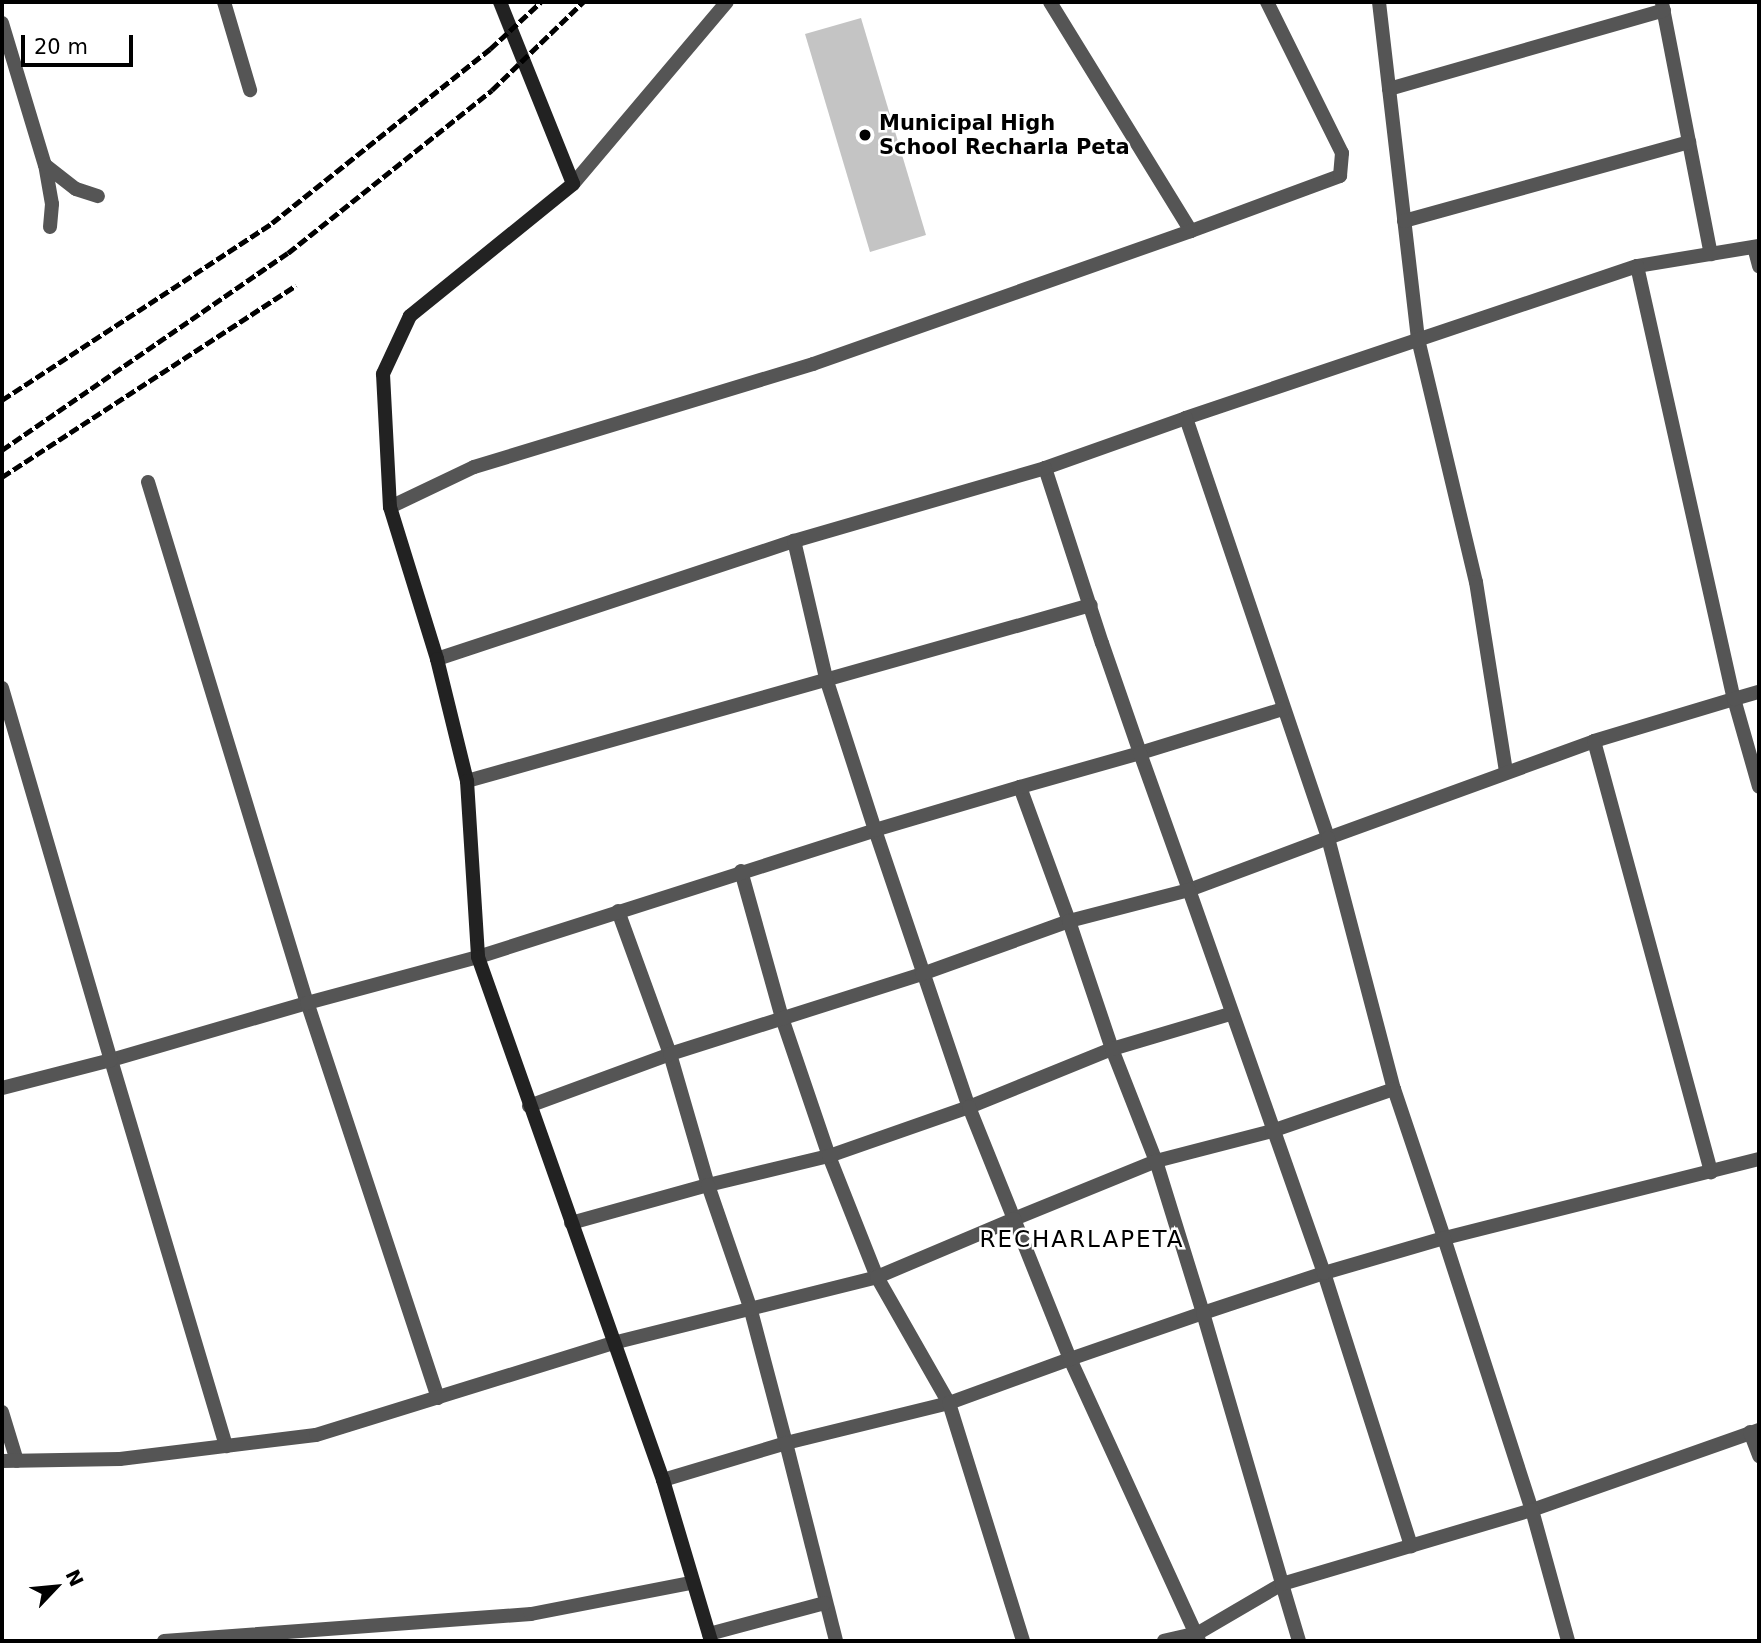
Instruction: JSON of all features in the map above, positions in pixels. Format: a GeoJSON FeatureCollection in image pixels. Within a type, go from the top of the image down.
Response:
{"type":"FeatureCollection","features":[{"type":"Feature","properties":{"kind":"street"},"geometry":{"type":"LineString","coordinates":[[224,2],[250,90]]}},
{"type":"Feature","properties":{"kind":"street"},"geometry":{"type":"LineString","coordinates":[[500,2],[573,184]]}},
{"type":"Feature","properties":{"kind":"street"},"geometry":{"type":"LineString","coordinates":[[727,2],[573,184],[410,317],[383,374],[390,507],[437,659],[467,781],[478,957],[663,1480],[691,1583],[710,1638],[825,1603]]}},
{"type":"Feature","properties":{"kind":"street"},"geometry":{"type":"LineString","coordinates":[[1050,2],[1191,231]]}},
{"type":"Feature","properties":{"kind":"street"},"geometry":{"type":"LineString","coordinates":[[390,507],[474,467],[813,364],[1340,176],[1342,153],[1267,2]]}},
{"type":"Feature","properties":{"kind":"street"},"geometry":{"type":"LineString","coordinates":[[1379,2],[1418,339],[1476,582],[1506,772]]}},
{"type":"Feature","properties":{"kind":"street"},"geometry":{"type":"LineString","coordinates":[[1390,89],[1663,6],[1711,254]]}},
{"type":"Feature","properties":{"kind":"street"},"geometry":{"type":"LineString","coordinates":[[2,23],[45,165],[52,204],[50,227]]}},
{"type":"Feature","properties":{"kind":"street"},"geometry":{"type":"LineString","coordinates":[[1404,221],[1689,142]]}},
{"type":"Feature","properties":{"kind":"street"},"geometry":{"type":"LineString","coordinates":[[45,165],[76,189],[98,196]]}},
{"type":"Feature","properties":{"kind":"street"},"geometry":{"type":"LineString","coordinates":[[437,659],[794,541],[1045,468],[1637,266],[1757,246],[1759,266]]}},
{"type":"Feature","properties":{"kind":"street"},"geometry":{"type":"LineString","coordinates":[[1637,266],[1734,699],[1759,787]]}},
{"type":"Feature","properties":{"kind":"street"},"geometry":{"type":"LineString","coordinates":[[1186,418],[1328,838],[1394,1088],[1532,1510],[1568,1641]]}},
{"type":"Feature","properties":{"kind":"street"},"geometry":{"type":"LineString","coordinates":[[1045,468],[1230,1014],[1324,1273],[1411,1546]]}},
{"type":"Feature","properties":{"kind":"street"},"geometry":{"type":"LineString","coordinates":[[148,482],[307,1003],[438,1398]]}},
{"type":"Feature","properties":{"kind":"street"},"geometry":{"type":"LineString","coordinates":[[794,541],[826,678],[922,974],[969,1107],[1070,1359],[1198,1637]]}},
{"type":"Feature","properties":{"kind":"street"},"geometry":{"type":"LineString","coordinates":[[467,781],[1091,605]]}},
{"type":"Feature","properties":{"kind":"street"},"geometry":{"type":"LineString","coordinates":[[2,688],[226,1446]]}},
{"type":"Feature","properties":{"kind":"street"},"geometry":{"type":"LineString","coordinates":[[529,1106],[670,1054],[922,974],[1069,921],[1189,890],[1594,741],[1759,692]]}},
{"type":"Feature","properties":{"kind":"street"},"geometry":{"type":"LineString","coordinates":[[2,1087],[111,1060],[478,957],[875,830],[1283,709]]}},
{"type":"Feature","properties":{"kind":"street"},"geometry":{"type":"LineString","coordinates":[[1594,741],[1711,1172]]}},
{"type":"Feature","properties":{"kind":"street"},"geometry":{"type":"LineString","coordinates":[[1020,786],[1112,1049],[1156,1161],[1299,1641]]}},
{"type":"Feature","properties":{"kind":"street"},"geometry":{"type":"LineString","coordinates":[[741,872],[782,1018],[829,1156],[877,1277],[949,1403],[1023,1641]]}},
{"type":"Feature","properties":{"kind":"street"},"geometry":{"type":"LineString","coordinates":[[618,911],[670,1054],[708,1185],[750,1307],[836,1641]]}},
{"type":"Feature","properties":{"kind":"street"},"geometry":{"type":"LineString","coordinates":[[571,1223],[708,1185],[829,1156],[969,1107],[1112,1049],[1230,1014]]}},
{"type":"Feature","properties":{"kind":"street"},"geometry":{"type":"LineString","coordinates":[[2,1461],[120,1459],[316,1435],[613,1343],[877,1277],[1156,1161],[1272,1131],[1394,1088]]}},
{"type":"Feature","properties":{"kind":"street"},"geometry":{"type":"LineString","coordinates":[[663,1480],[786,1443],[949,1403],[1203,1312],[1324,1273],[1444,1238],[1759,1160]]}},
{"type":"Feature","properties":{"kind":"street"},"geometry":{"type":"LineString","coordinates":[[2,1412],[17,1461]]}},
{"type":"Feature","properties":{"kind":"street"},"geometry":{"type":"LineString","coordinates":[[1164,1641],[1198,1637],[1282,1584],[1532,1510],[1755,1431],[1759,1456]]}},
{"type":"Feature","properties":{"kind":"street"},"geometry":{"type":"LineString","coordinates":[[164,1641],[531,1615],[691,1583]]}},
{"type":"Feature","properties":{"kind":"building","name":"Municipal High School Recharla Peta"},"geometry":{"type":"Polygon","coordinates":[[[861,18],[926,235],[870,252],[805,34],[861,18]]]}},
{"type":"Feature","properties":{"kind":"railway"},"geometry":{"type":"LineString","coordinates":[[2,400],[272,223],[490,49],[541,2]]}},
{"type":"Feature","properties":{"kind":"railway"},"geometry":{"type":"LineString","coordinates":[[2,450],[288,253],[492,90],[583,2]]}},
{"type":"Feature","properties":{"kind":"railway"},"geometry":{"type":"LineString","coordinates":[[2,477],[296,285]]}},
{"type":"Feature","properties":{"kind":"place","name":"Municipal High School Recharla Peta"},"geometry":{"type":"Point","coordinates":[865,135]}},
{"type":"Feature","properties":{"kind":"district","name":"RECHARLAPETA"},"geometry":{"type":"Point","coordinates":[1082,1239]}}]}
